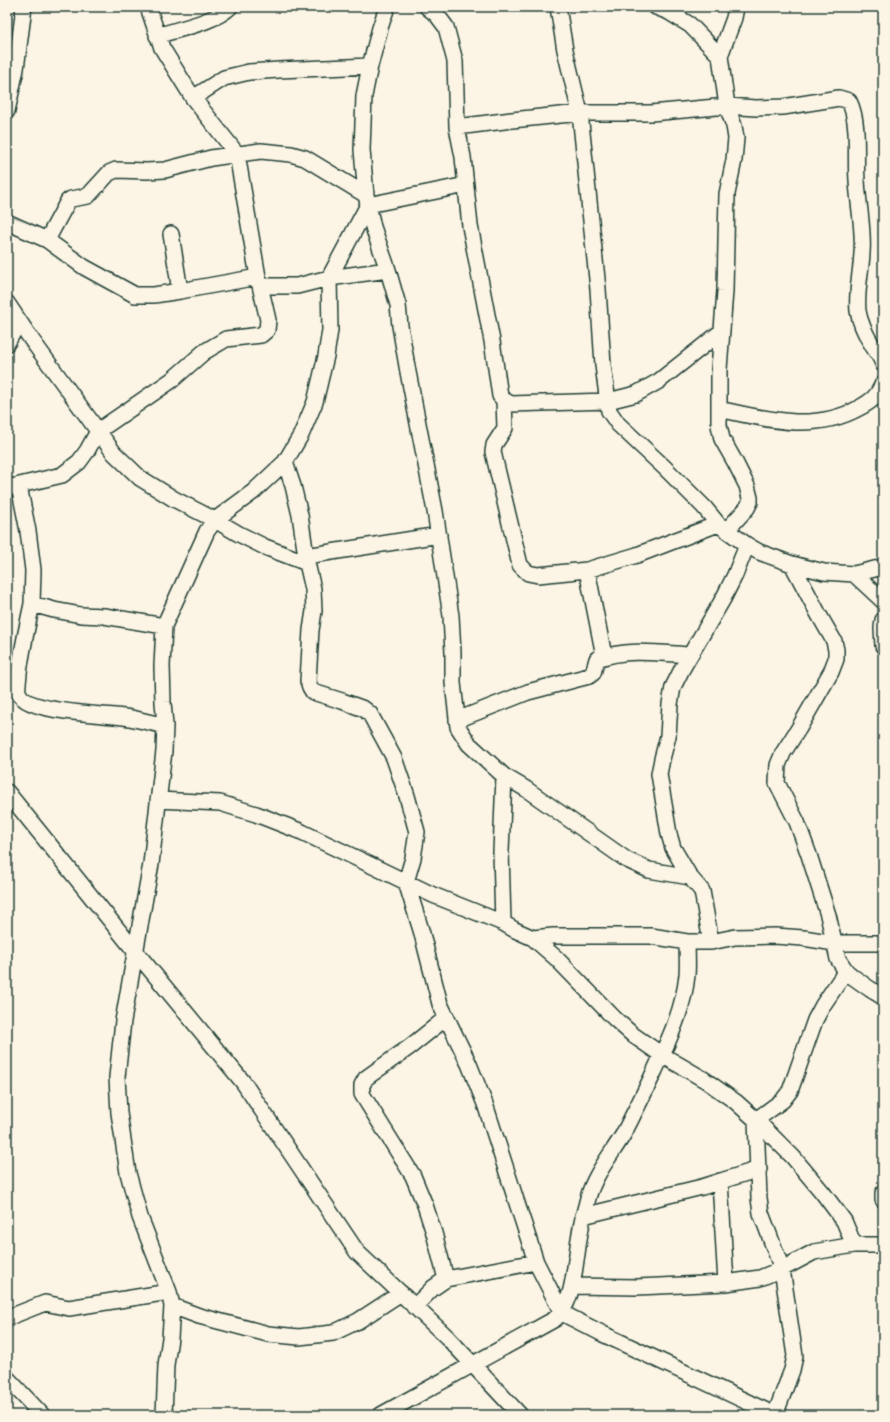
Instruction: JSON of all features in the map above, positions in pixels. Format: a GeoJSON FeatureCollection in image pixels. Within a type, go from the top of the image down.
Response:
{"type":"FeatureCollection","features":[{"type":"Feature","properties":{"kind":"street"},"geometry":{"type":"LineString","coordinates":[[7,110],[16,69],[24,7]]}},
{"type":"Feature","properties":{"kind":"street"},"geometry":{"type":"LineString","coordinates":[[148,7],[162,48],[193,98],[237,154],[259,282],[268,320],[267,330],[261,335],[226,340],[214,345],[204,352],[172,380],[98,431],[79,462],[62,475],[13,487],[28,531],[33,570],[32,604],[21,654],[13,681],[23,700],[31,704],[66,712],[124,717],[165,726]]}},
{"type":"Feature","properties":{"kind":"street"},"geometry":{"type":"LineString","coordinates":[[157,36],[208,21],[226,11],[230,7]]}},
{"type":"Feature","properties":{"kind":"street"},"geometry":{"type":"LineString","coordinates":[[387,7],[370,66],[364,96],[362,150],[367,200],[373,227],[398,305],[406,365],[439,535],[451,616],[453,683],[458,727],[469,744],[504,776],[543,800],[627,860],[649,870],[690,877]]}},
{"type":"Feature","properties":{"kind":"street"},"geometry":{"type":"LineString","coordinates":[[427,7],[437,15],[446,27],[455,60],[457,128],[466,185],[470,226],[492,341],[500,396],[511,404],[608,401],[636,394],[659,381],[722,332]]}},
{"type":"Feature","properties":{"kind":"street"},"geometry":{"type":"LineString","coordinates":[[558,7],[565,50],[580,113],[598,289],[603,365],[609,411],[618,424],[665,468],[722,527],[747,545],[760,552],[792,564],[824,572],[854,574],[883,567]]}},
{"type":"Feature","properties":{"kind":"street"},"geometry":{"type":"LineString","coordinates":[[656,7],[669,12],[690,25],[720,56]]}},
{"type":"Feature","properties":{"kind":"street"},"geometry":{"type":"LineString","coordinates":[[504,400],[505,428],[494,445],[493,452],[520,565],[528,573],[538,575],[587,570],[722,527],[747,508],[750,498],[747,486],[722,439],[719,425],[719,369],[725,291],[727,194],[734,160],[736,138],[734,126],[727,106],[720,56],[734,18],[736,7]]}},
{"type":"Feature","properties":{"kind":"street"},"geometry":{"type":"LineString","coordinates":[[193,98],[224,78],[249,72],[370,66]]}},
{"type":"Feature","properties":{"kind":"street"},"geometry":{"type":"LineString","coordinates":[[457,128],[512,120],[580,113],[651,114],[727,106],[756,108],[776,107],[839,98],[849,101],[853,110],[861,220],[862,252],[858,288],[858,311],[861,324],[883,364]]}},
{"type":"Feature","properties":{"kind":"street"},"geometry":{"type":"LineString","coordinates":[[46,240],[68,201],[71,199],[88,196],[108,173],[124,169],[147,171],[165,170],[211,158],[237,154],[261,151],[291,154],[305,158],[367,200],[466,185]]}},
{"type":"Feature","properties":{"kind":"street"},"geometry":{"type":"LineString","coordinates":[[164,1415],[166,1365],[170,1338],[170,1299],[140,1216],[128,1173],[119,1113],[117,1077],[123,1022],[135,951],[146,899],[164,751],[165,726],[162,666],[164,626],[207,531],[215,520],[253,492],[285,462],[301,435],[315,402],[326,356],[330,330],[329,278],[367,200]]}},
{"type":"Feature","properties":{"kind":"street"},"geometry":{"type":"LineString","coordinates":[[7,222],[46,240],[84,267],[135,295],[154,295],[259,282],[297,286],[329,278],[388,270]]}},
{"type":"Feature","properties":{"kind":"street"},"geometry":{"type":"LineString","coordinates":[[171,234],[180,291]]}},
{"type":"Feature","properties":{"kind":"street"},"geometry":{"type":"LineString","coordinates":[[7,303],[114,453],[140,478],[174,500],[265,547],[307,559],[439,535]]}},
{"type":"Feature","properties":{"kind":"street"},"geometry":{"type":"LineString","coordinates":[[7,343],[20,322]]}},
{"type":"Feature","properties":{"kind":"street"},"geometry":{"type":"LineString","coordinates":[[719,409],[758,418],[792,422],[823,421],[851,412],[870,402],[878,395],[883,383]]}},
{"type":"Feature","properties":{"kind":"street"},"geometry":{"type":"LineString","coordinates":[[285,462],[300,515],[313,588],[314,611],[311,630],[308,681],[313,692],[364,709],[370,714],[394,758],[407,796],[416,832],[413,858],[406,882],[422,930],[440,1004],[469,1064],[486,1104],[536,1262],[562,1313],[603,1334],[775,1415],[796,1356],[782,1269],[762,1212],[759,1198],[756,1120]]}},
{"type":"Feature","properties":{"kind":"street"},"geometry":{"type":"LineString","coordinates":[[711,942],[702,891],[690,877],[673,848],[669,834],[659,774],[668,736],[670,704],[674,687],[682,669],[723,599],[735,575],[747,545]]}},
{"type":"Feature","properties":{"kind":"street"},"geometry":{"type":"LineString","coordinates":[[792,564],[818,615],[834,641],[836,659],[831,672],[783,753],[778,765],[777,783],[797,822],[810,855],[835,943],[838,959],[846,971],[883,997]]}},
{"type":"Feature","properties":{"kind":"street"},"geometry":{"type":"LineString","coordinates":[[587,570],[604,656]]}},
{"type":"Feature","properties":{"kind":"street"},"geometry":{"type":"LineString","coordinates":[[854,574],[883,601]]}},
{"type":"Feature","properties":{"kind":"street"},"geometry":{"type":"LineString","coordinates":[[32,604],[81,615],[104,616],[164,626]]}},
{"type":"Feature","properties":{"kind":"street"},"geometry":{"type":"LineString","coordinates":[[883,620],[883,646]]}},
{"type":"Feature","properties":{"kind":"street"},"geometry":{"type":"LineString","coordinates":[[457,720],[528,692],[589,676],[593,673],[597,659],[604,656],[619,653],[644,652],[690,655]]}},
{"type":"Feature","properties":{"kind":"street"},"geometry":{"type":"LineString","coordinates":[[503,923],[501,852],[504,776]]}},
{"type":"Feature","properties":{"kind":"street"},"geometry":{"type":"LineString","coordinates":[[7,792],[243,1082],[357,1252],[447,1337],[520,1415]]}},
{"type":"Feature","properties":{"kind":"street"},"geometry":{"type":"LineString","coordinates":[[158,800],[220,803],[256,814],[302,832],[440,898],[503,923],[514,930],[533,938],[556,958],[633,1035],[662,1055],[705,1080],[736,1102],[756,1120],[793,1157],[823,1193],[844,1221],[854,1245]]}},
{"type":"Feature","properties":{"kind":"street"},"geometry":{"type":"LineString","coordinates":[[533,938],[559,936],[651,936],[688,942],[711,942],[734,937],[775,936],[803,938],[835,943],[883,942]]}},
{"type":"Feature","properties":{"kind":"street"},"geometry":{"type":"LineString","coordinates":[[381,1415],[556,1319],[562,1313],[569,1299],[572,1286],[583,1216],[588,1196],[598,1175],[634,1115],[674,1026],[683,997],[687,975],[688,942]]}},
{"type":"Feature","properties":{"kind":"street"},"geometry":{"type":"LineString","coordinates":[[756,1120],[783,1100],[790,1091],[815,1020],[823,1005],[846,971]]}},
{"type":"Feature","properties":{"kind":"street"},"geometry":{"type":"LineString","coordinates":[[446,1018],[411,1046],[366,1078],[362,1085],[362,1094],[413,1176],[426,1205],[446,1280]]}},
{"type":"Feature","properties":{"kind":"street"},"geometry":{"type":"LineString","coordinates":[[583,1216],[720,1181],[759,1169]]}},
{"type":"Feature","properties":{"kind":"street"},"geometry":{"type":"LineString","coordinates":[[720,1181],[726,1282]]}},
{"type":"Feature","properties":{"kind":"street"},"geometry":{"type":"LineString","coordinates":[[883,1193],[883,1200]]}},
{"type":"Feature","properties":{"kind":"street"},"geometry":{"type":"LineString","coordinates":[[572,1286],[637,1286],[726,1282],[760,1278],[782,1269],[814,1252],[854,1245],[883,1245]]}},
{"type":"Feature","properties":{"kind":"street"},"geometry":{"type":"LineString","coordinates":[[414,1307],[433,1288],[446,1280],[536,1262]]}},
{"type":"Feature","properties":{"kind":"street"},"geometry":{"type":"LineString","coordinates":[[7,1318],[45,1303],[69,1308],[170,1299],[199,1316],[268,1334],[299,1337],[333,1332],[358,1322],[401,1293]]}},
{"type":"Feature","properties":{"kind":"street"},"geometry":{"type":"LineString","coordinates":[[7,1378],[42,1415]]}}]}
